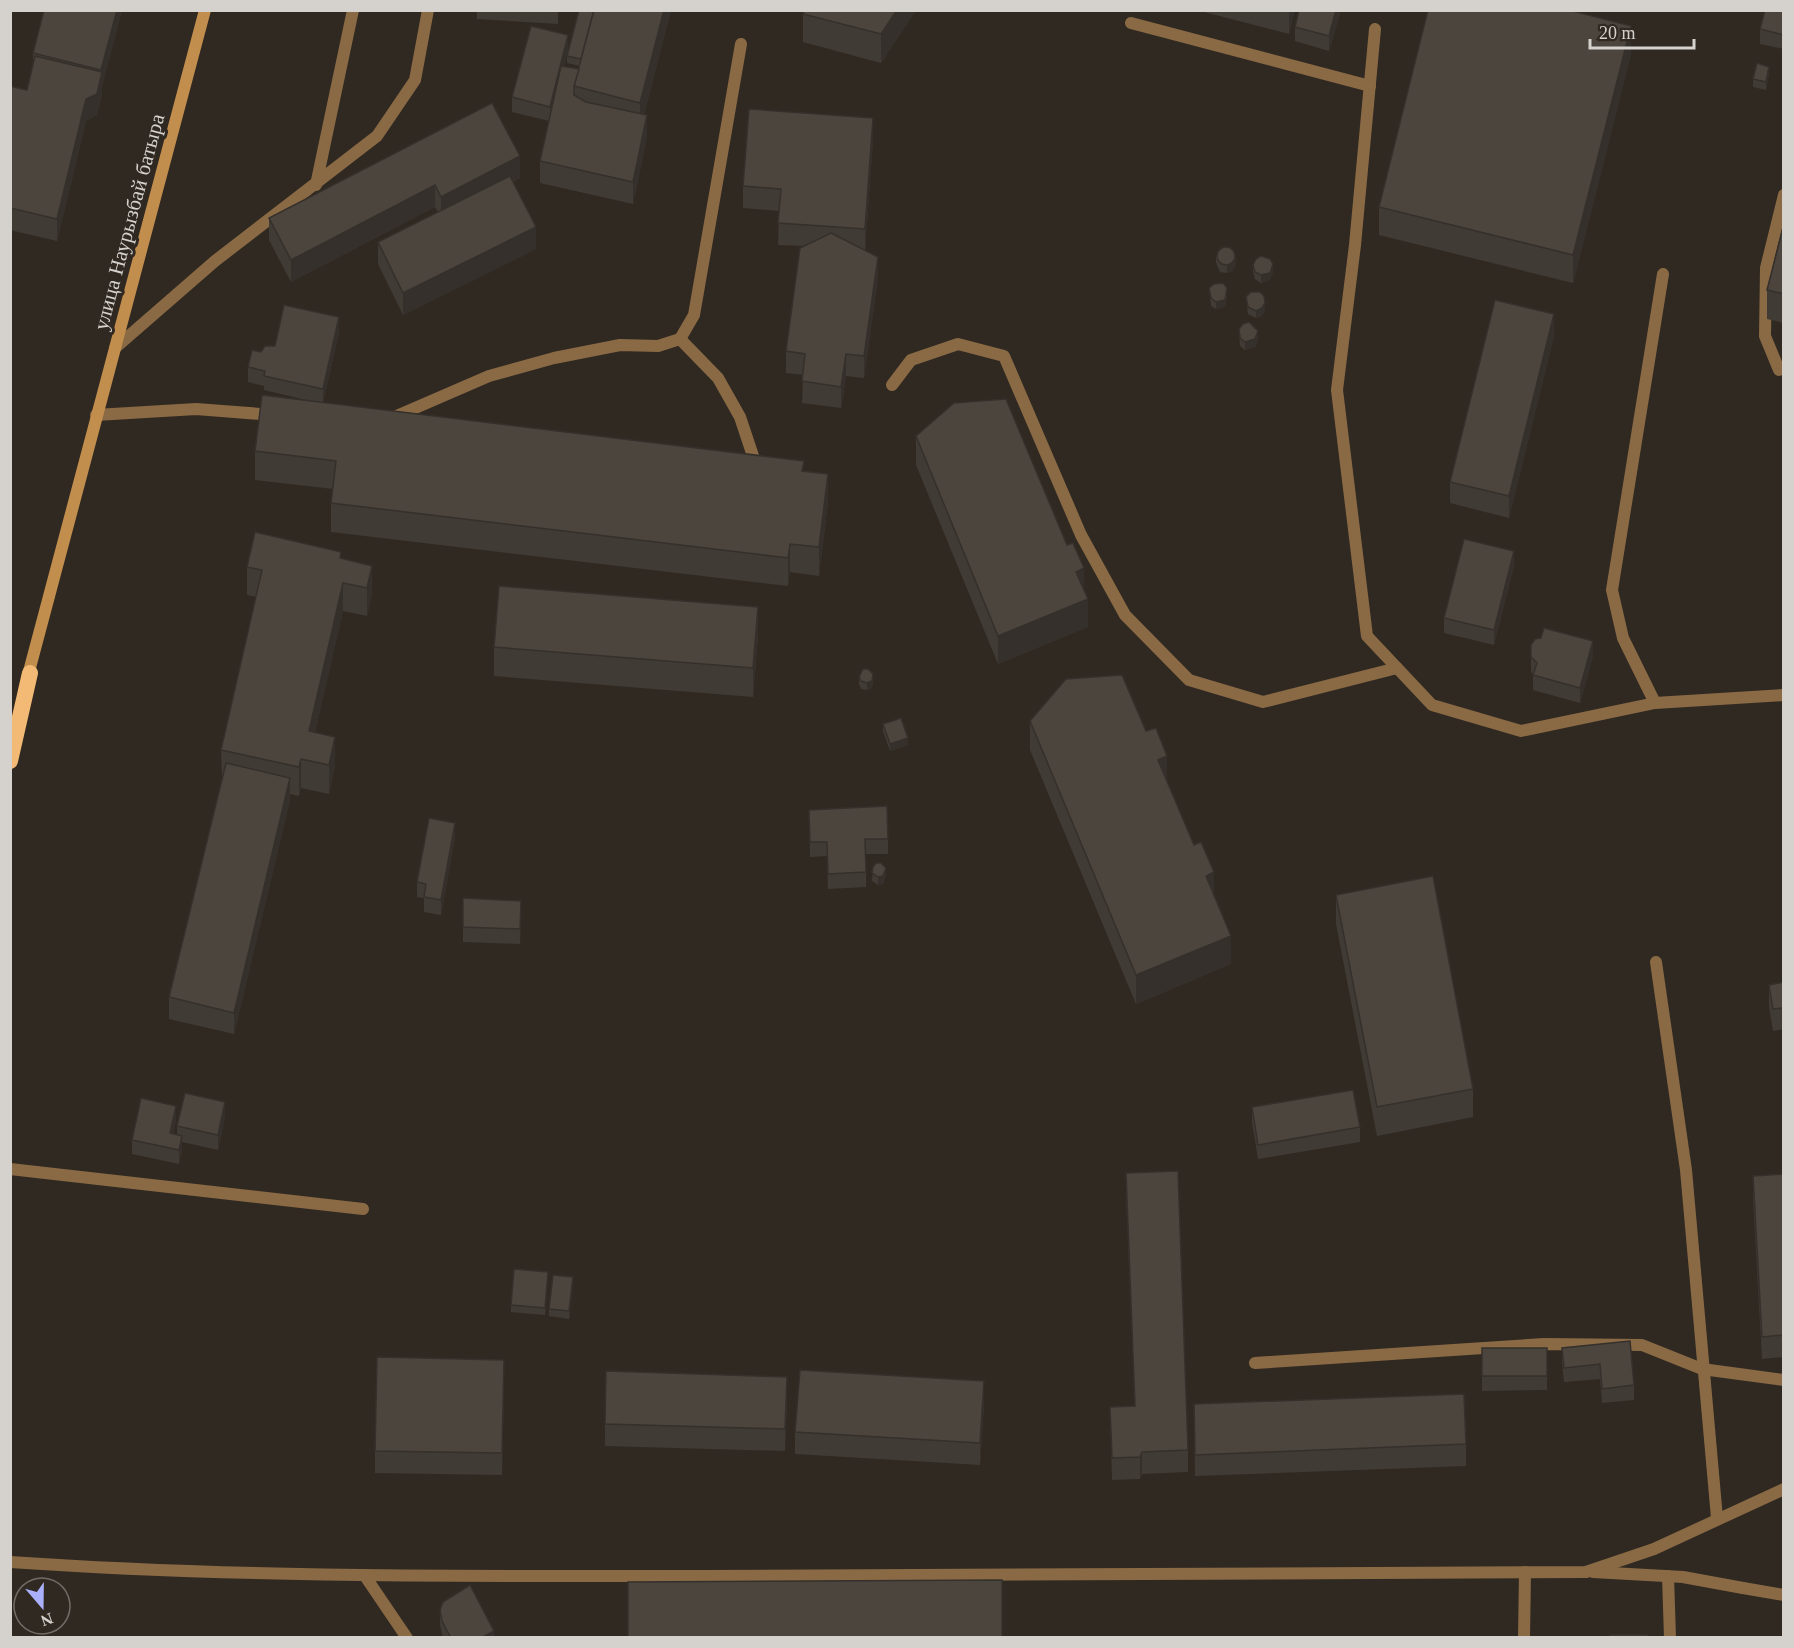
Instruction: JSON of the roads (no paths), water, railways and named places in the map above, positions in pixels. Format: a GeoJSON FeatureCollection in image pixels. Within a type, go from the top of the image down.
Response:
{"type":"FeatureCollection","features":[{"type":"Feature","properties":{"kind":"highway"},"geometry":{"type":"LineString","coordinates":[[10,760],[30,673]]}},
{"type":"Feature","properties":{"kind":"main road","name":"улица Наурызбай батыра"},"geometry":{"type":"LineString","coordinates":[[10,722],[30,673],[96,415],[205,10]]}},
{"type":"Feature","properties":{"kind":"street"},"geometry":{"type":"LineString","coordinates":[[316,185],[353,10]]}},
{"type":"Feature","properties":{"kind":"street"},"geometry":{"type":"LineString","coordinates":[[115,348],[214,261],[377,136],[416,80],[428,10]]}},
{"type":"Feature","properties":{"kind":"street"},"geometry":{"type":"LineString","coordinates":[[1131,23],[1370,86]]}},
{"type":"Feature","properties":{"kind":"street"},"geometry":{"type":"LineString","coordinates":[[1375,29],[1355,245],[1337,390],[1367,636],[1432,705],[1521,731],[1655,704],[1784,695]]}},
{"type":"Feature","properties":{"kind":"street"},"geometry":{"type":"LineString","coordinates":[[385,421],[489,376],[554,358],[620,345],[658,346],[680,339],[693,315],[741,44]]}},
{"type":"Feature","properties":{"kind":"street"},"geometry":{"type":"LineString","coordinates":[[1779,370],[1765,336],[1766,268],[1784,195]]}},
{"type":"Feature","properties":{"kind":"street"},"geometry":{"type":"LineString","coordinates":[[1655,704],[1623,638],[1612,590],[1663,274]]}},
{"type":"Feature","properties":{"kind":"street"},"geometry":{"type":"LineString","coordinates":[[680,339],[718,378],[740,417],[756,465]]}},
{"type":"Feature","properties":{"kind":"street"},"geometry":{"type":"LineString","coordinates":[[892,385],[911,360],[958,344],[1004,356],[1081,535],[1125,615],[1189,680],[1263,702],[1397,668]]}},
{"type":"Feature","properties":{"kind":"street"},"geometry":{"type":"LineString","coordinates":[[96,415],[196,409],[288,416]]}},
{"type":"Feature","properties":{"kind":"street"},"geometry":{"type":"LineString","coordinates":[[1656,962],[1686,1170],[1702,1369],[1718,1518]]}},
{"type":"Feature","properties":{"kind":"street"},"geometry":{"type":"LineString","coordinates":[[10,1169],[363,1209]]}},
{"type":"Feature","properties":{"kind":"street"},"geometry":{"type":"LineString","coordinates":[[1255,1363],[1544,1344],[1642,1345],[1702,1369],[1784,1380]]}},
{"type":"Feature","properties":{"kind":"street"},"geometry":{"type":"LineString","coordinates":[[1586,1572],[1654,1549],[1784,1489]]}},
{"type":"Feature","properties":{"kind":"street"},"geometry":{"type":"LineString","coordinates":[[10,1562],[110,1569],[364,1576],[988,1576],[1586,1572],[1668,1576],[1784,1595]]}},
{"type":"Feature","properties":{"kind":"street"},"geometry":{"type":"LineString","coordinates":[[1524,1638],[1525,1572]]}},
{"type":"Feature","properties":{"kind":"street"},"geometry":{"type":"LineString","coordinates":[[364,1576],[407,1638]]}},
{"type":"Feature","properties":{"kind":"street"},"geometry":{"type":"LineString","coordinates":[[1668,1576],[1670,1638]]}}]}
